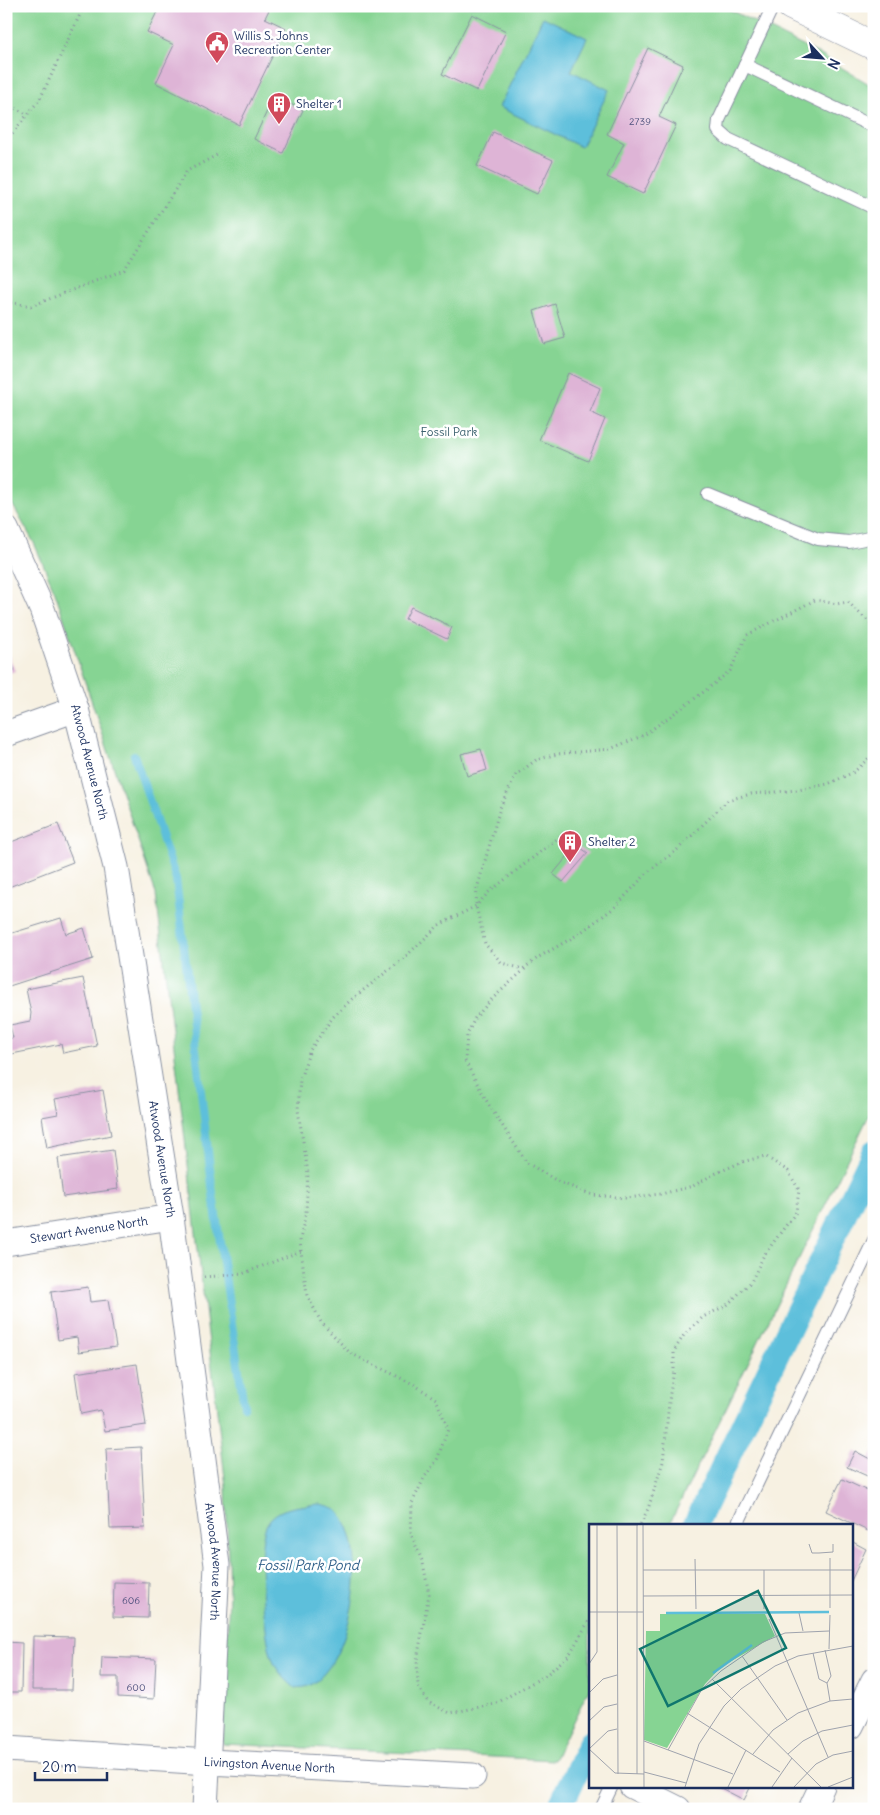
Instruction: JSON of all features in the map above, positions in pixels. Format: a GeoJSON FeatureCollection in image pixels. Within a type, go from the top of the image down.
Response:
{"type":"FeatureCollection","features":[{"type":"Feature","properties":{"kind":"main road"},"geometry":{"type":"LineString","coordinates":[[791,6],[874,46]]}},
{"type":"Feature","properties":{"kind":"street","name":"Atwood Avenue North"},"geometry":{"type":"LineString","coordinates":[[6,529],[12,554],[42,609],[76,709],[116,867],[171,1216],[217,1565],[205,1809]]}},
{"type":"Feature","properties":{"kind":"street"},"geometry":{"type":"LineString","coordinates":[[6,734],[76,709]]}},
{"type":"Feature","properties":{"kind":"street","name":"Stewart Avenue North"},"geometry":{"type":"LineString","coordinates":[[6,1243],[171,1216]]}},
{"type":"Feature","properties":{"kind":"street"},"geometry":{"type":"LineString","coordinates":[[852,1724],[874,1680]]}},
{"type":"Feature","properties":{"kind":"street","name":"Livingston Avenue North"},"geometry":{"type":"LineString","coordinates":[[6,1750],[473,1776]]}},
{"type":"Feature","properties":{"kind":"street"},"geometry":{"type":"LineString","coordinates":[[636,1788],[678,1809]]}},
{"type":"Feature","properties":{"kind":"street"},"geometry":{"type":"LineString","coordinates":[[811,1809],[821,1788]]}},
{"type":"Feature","properties":{"kind":"lane"},"geometry":{"type":"LineString","coordinates":[[773,6],[719,120],[718,130],[728,139],[874,208]]}},
{"type":"Feature","properties":{"kind":"lane"},"geometry":{"type":"LineString","coordinates":[[746,65],[874,127]]}},
{"type":"Feature","properties":{"kind":"lane"},"geometry":{"type":"LineString","coordinates":[[708,494],[818,539],[849,542],[874,537]]}},
{"type":"Feature","properties":{"kind":"lane"},"geometry":{"type":"LineString","coordinates":[[737,1524],[874,1240]]}},
{"type":"Feature","properties":{"kind":"lane"},"geometry":{"type":"LineString","coordinates":[[601,1809],[611,1788]]}},
{"type":"Feature","properties":{"kind":"path"},"geometry":{"type":"LineString","coordinates":[[6,141],[40,98],[84,6]]}},
{"type":"Feature","properties":{"kind":"path"},"geometry":{"type":"LineString","coordinates":[[6,104],[27,114]]}},
{"type":"Feature","properties":{"kind":"path"},"geometry":{"type":"LineString","coordinates":[[6,302],[31,306],[124,270],[187,171],[217,155]]}},
{"type":"Feature","properties":{"kind":"path"},"geometry":{"type":"LineString","coordinates":[[874,626],[848,602],[837,604],[816,600],[747,635],[730,671],[644,735],[610,749],[557,754],[536,760],[516,775],[500,808],[477,889],[476,906],[485,944],[502,963],[523,970],[539,957],[577,935],[614,908],[649,871],[677,850],[728,800],[751,794],[798,790],[828,784],[854,772],[874,753]]}},
{"type":"Feature","properties":{"kind":"path"},"geometry":{"type":"LineString","coordinates":[[567,830],[490,892],[476,906],[439,926],[403,959],[352,999],[333,1017],[310,1050],[300,1080],[298,1110],[308,1172],[306,1212],[300,1240],[306,1295],[321,1322],[350,1353],[416,1385],[436,1399],[448,1429],[437,1460],[424,1478],[412,1503],[411,1534],[424,1564],[429,1594],[417,1660],[418,1687],[428,1702],[450,1713],[495,1704],[546,1675],[569,1655],[589,1622]]}},
{"type":"Feature","properties":{"kind":"path"},"geometry":{"type":"LineString","coordinates":[[539,957],[492,999],[476,1018],[467,1035],[465,1061],[490,1107],[527,1163],[559,1182],[593,1195],[626,1198],[661,1194],[693,1186],[712,1175],[742,1162],[765,1156],[788,1171],[800,1190],[796,1212],[764,1255],[751,1282],[727,1304],[703,1317],[684,1335],[674,1351],[674,1371],[663,1462],[648,1509],[640,1524]]}},
{"type":"Feature","properties":{"kind":"path"},"geometry":{"type":"LineString","coordinates":[[198,1277],[242,1274],[301,1251]]}},
{"type":"Feature","properties":{"kind":"green space","name":"Fossil Park"},"geometry":{"type":"Polygon","coordinates":[[[6,6],[722,6],[819,54],[874,87],[874,1105],[669,1524],[589,1524],[589,1689],[554,1760],[223,1744],[229,1595],[226,1487],[156,894],[55,592],[34,543],[6,493],[6,6]]]}},
{"type":"Feature","properties":{"kind":"water"},"geometry":{"type":"Polygon","coordinates":[[[543,17],[587,38],[571,71],[609,90],[581,147],[499,107],[543,17]]]}},
{"type":"Feature","properties":{"kind":"water","name":"Fossil Park Pond"},"geometry":{"type":"Polygon","coordinates":[[[320,1504],[337,1510],[348,1527],[354,1549],[353,1602],[347,1629],[337,1653],[325,1672],[308,1686],[295,1688],[276,1667],[269,1647],[262,1592],[263,1537],[266,1526],[276,1514],[289,1508],[320,1504]]]}},
{"type":"Feature","properties":{"kind":"building","name":"Willis S. Johns Recreation Center"},"geometry":{"type":"Polygon","coordinates":[[[160,6],[271,6],[265,18],[286,28],[239,125],[156,83],[174,45],[147,32],[160,6]]]}},
{"type":"Feature","properties":{"kind":"building"},"geometry":{"type":"Polygon","coordinates":[[[472,14],[506,31],[477,91],[442,74],[472,14]]]}},
{"type":"Feature","properties":{"kind":"building"},"geometry":{"type":"Polygon","coordinates":[[[648,48],[683,65],[659,117],[676,125],[643,194],[607,177],[624,143],[607,134],[648,48]]]}},
{"type":"Feature","properties":{"kind":"building","name":"Shelter 1"},"geometry":{"type":"Polygon","coordinates":[[[274,96],[303,110],[283,153],[254,139],[274,96]]]}},
{"type":"Feature","properties":{"kind":"building"},"geometry":{"type":"Polygon","coordinates":[[[493,132],[553,160],[537,194],[477,166],[493,132]]]}},
{"type":"Feature","properties":{"kind":"building"},"geometry":{"type":"Polygon","coordinates":[[[555,304],[565,338],[544,344],[534,311],[555,304]]]}},
{"type":"Feature","properties":{"kind":"building"},"geometry":{"type":"Polygon","coordinates":[[[568,373],[600,388],[590,412],[605,419],[588,461],[539,440],[568,373]]]}},
{"type":"Feature","properties":{"kind":"building"},"geometry":{"type":"Polygon","coordinates":[[[411,607],[452,627],[447,639],[405,619],[411,607]]]}},
{"type":"Feature","properties":{"kind":"building"},"geometry":{"type":"Polygon","coordinates":[[[6,648],[15,671],[6,674],[6,648]]]}},
{"type":"Feature","properties":{"kind":"building"},"geometry":{"type":"Polygon","coordinates":[[[481,749],[487,770],[467,776],[461,754],[481,749]]]}},
{"type":"Feature","properties":{"kind":"building"},"geometry":{"type":"Polygon","coordinates":[[[58,824],[73,862],[6,888],[6,844],[58,824]]]}},
{"type":"Feature","properties":{"kind":"building","name":"Shelter 2"},"geometry":{"type":"Polygon","coordinates":[[[577,845],[588,853],[563,882],[553,874],[577,845]]]}},
{"type":"Feature","properties":{"kind":"building"},"geometry":{"type":"Polygon","coordinates":[[[61,918],[66,934],[84,928],[93,959],[6,987],[6,935],[61,918]]]}},
{"type":"Feature","properties":{"kind":"building"},"geometry":{"type":"Polygon","coordinates":[[[83,978],[97,1046],[63,1053],[61,1044],[7,1055],[6,1039],[13,1038],[10,1025],[30,1021],[31,1013],[26,989],[83,978]]]}},
{"type":"Feature","properties":{"kind":"building"},"geometry":{"type":"Polygon","coordinates":[[[103,1090],[111,1135],[47,1148],[42,1117],[58,1114],[55,1099],[103,1090]]]}},
{"type":"Feature","properties":{"kind":"building"},"geometry":{"type":"Polygon","coordinates":[[[113,1150],[118,1189],[63,1197],[58,1158],[113,1150]]]}},
{"type":"Feature","properties":{"kind":"building"},"geometry":{"type":"Polygon","coordinates":[[[88,1287],[90,1302],[108,1300],[116,1347],[79,1352],[77,1337],[58,1340],[51,1292],[88,1287]]]}},
{"type":"Feature","properties":{"kind":"building"},"geometry":{"type":"Polygon","coordinates":[[[137,1364],[146,1425],[105,1431],[101,1410],[81,1414],[75,1373],[137,1364]]]}},
{"type":"Feature","properties":{"kind":"building"},"geometry":{"type":"Polygon","coordinates":[[[141,1447],[145,1528],[110,1529],[106,1449],[141,1447]]]}},
{"type":"Feature","properties":{"kind":"building"},"geometry":{"type":"Polygon","coordinates":[[[855,1451],[870,1459],[874,1452],[874,1479],[847,1467],[855,1451]]]}},
{"type":"Feature","properties":{"kind":"building"},"geometry":{"type":"Polygon","coordinates":[[[842,1479],[874,1494],[874,1519],[868,1531],[826,1511],[842,1479]]]}},
{"type":"Feature","properties":{"kind":"building"},"geometry":{"type":"Polygon","coordinates":[[[852,1542],[866,1549],[852,1579],[852,1542]]]}},
{"type":"Feature","properties":{"kind":"building"},"geometry":{"type":"Polygon","coordinates":[[[114,1582],[149,1583],[148,1618],[113,1617],[114,1582]]]}},
{"type":"Feature","properties":{"kind":"building"},"geometry":{"type":"Polygon","coordinates":[[[33,1636],[74,1637],[72,1690],[32,1690],[33,1636]]]}},
{"type":"Feature","properties":{"kind":"building"},"geometry":{"type":"Polygon","coordinates":[[[6,1642],[22,1643],[21,1692],[6,1692],[6,1642]]]}},
{"type":"Feature","properties":{"kind":"building"},"geometry":{"type":"Polygon","coordinates":[[[102,1657],[156,1659],[154,1699],[118,1697],[118,1677],[101,1677],[102,1657]]]}},
{"type":"Feature","properties":{"kind":"building"},"geometry":{"type":"Polygon","coordinates":[[[721,1788],[750,1788],[744,1800],[721,1788]]]}},
{"type":"Feature","properties":{"kind":"waterway"},"geometry":{"type":"LineString","coordinates":[[134,755],[176,879],[213,1194],[244,1406]]}},
{"type":"Feature","properties":{"kind":"waterway"},"geometry":{"type":"LineString","coordinates":[[695,1524],[874,1152]]}},
{"type":"Feature","properties":{"kind":"waterway"},"geometry":{"type":"LineString","coordinates":[[559,1809],[589,1745]]}},
{"type":"Feature","properties":{"kind":"place","name":"Willis S. Johns Recreation Center"},"geometry":{"type":"Point","coordinates":[217,64]}},
{"type":"Feature","properties":{"kind":"place","name":"Shelter 1"},"geometry":{"type":"Point","coordinates":[279,125]}},
{"type":"Feature","properties":{"kind":"place","name":"Shelter 2"},"geometry":{"type":"Point","coordinates":[570,863]}}]}
